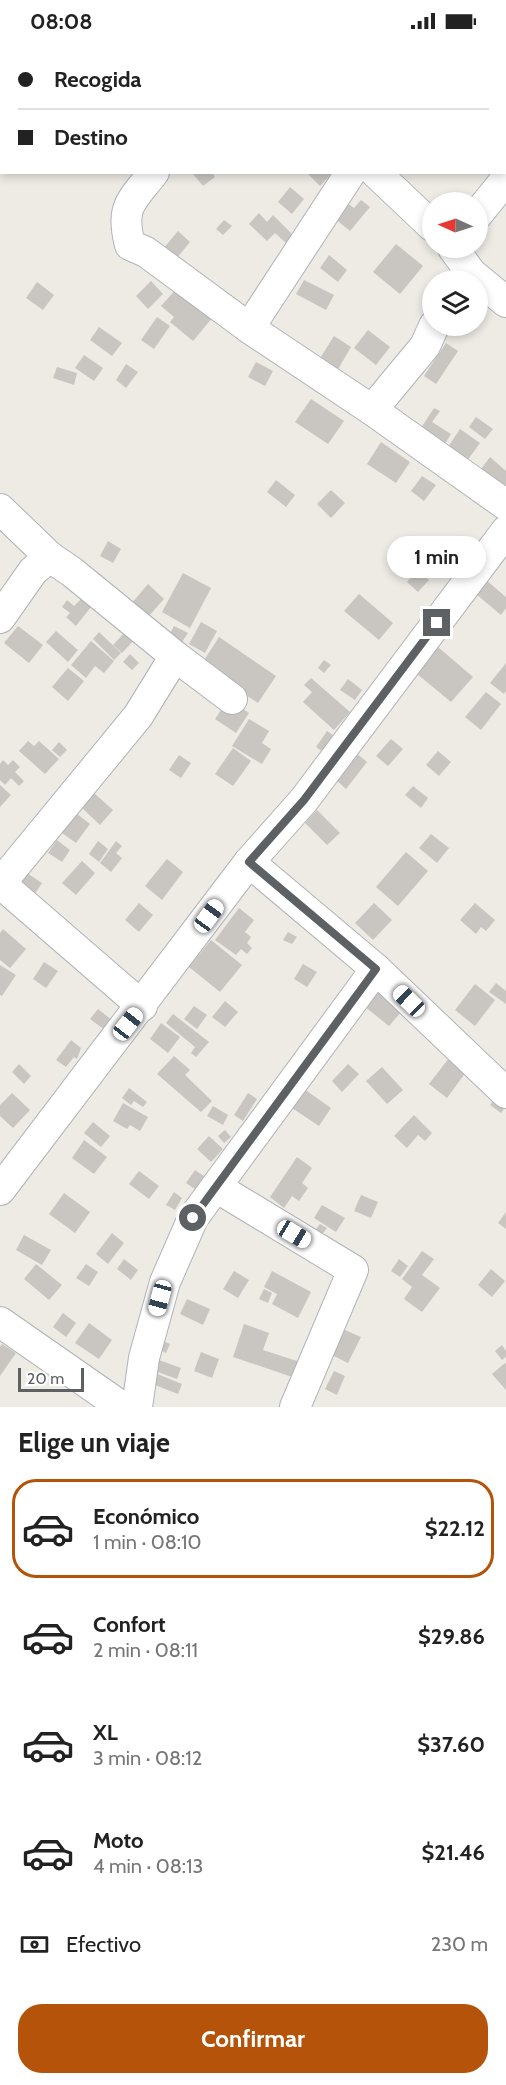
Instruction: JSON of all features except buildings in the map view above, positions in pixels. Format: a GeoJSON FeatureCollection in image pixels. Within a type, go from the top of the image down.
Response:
{"type":"FeatureCollection","features":[{"type":"Feature","properties":{"kind":"street"},"geometry":{"type":"LineString","coordinates":[[153,174],[126,210],[125,224],[130,245],[146,252],[249,328],[372,410],[506,505]]}},
{"type":"Feature","properties":{"kind":"street"},"geometry":{"type":"LineString","coordinates":[[249,328],[350,174]]}},
{"type":"Feature","properties":{"kind":"street"},"geometry":{"type":"LineString","coordinates":[[377,174],[422,217]]}},
{"type":"Feature","properties":{"kind":"street"},"geometry":{"type":"LineString","coordinates":[[488,201],[506,179]]}},
{"type":"Feature","properties":{"kind":"street"},"geometry":{"type":"LineString","coordinates":[[488,290],[506,302]]}},
{"type":"Feature","properties":{"kind":"street"},"geometry":{"type":"LineString","coordinates":[[372,410],[425,346],[430,336]]}},
{"type":"Feature","properties":{"kind":"street"},"geometry":{"type":"LineString","coordinates":[[0,509],[50,557],[232,699]]}},
{"type":"Feature","properties":{"kind":"street"},"geometry":{"type":"LineString","coordinates":[[0,1190],[142,1006],[249,862],[304,800],[506,531]]}},
{"type":"Feature","properties":{"kind":"street"},"geometry":{"type":"LineString","coordinates":[[0,618],[33,571],[50,557]]}},
{"type":"Feature","properties":{"kind":"street"},"geometry":{"type":"LineString","coordinates":[[142,1006],[0,884],[138,716],[175,656]]}},
{"type":"Feature","properties":{"kind":"street"},"geometry":{"type":"LineString","coordinates":[[249,862],[501,1078]]}},
{"type":"Feature","properties":{"kind":"street"},"geometry":{"type":"LineString","coordinates":[[137,1407],[144,1358],[165,1282],[193,1218],[376,969]]}},
{"type":"Feature","properties":{"kind":"street"},"geometry":{"type":"LineString","coordinates":[[216,1187],[352,1270],[295,1407]]}},
{"type":"Feature","properties":{"kind":"street"},"geometry":{"type":"LineString","coordinates":[[0,1323],[122,1407]]}},
{"type":"Feature","properties":{"kind":"route"},"geometry":{"type":"LineString","coordinates":[[193,1218],[376,969],[249,862],[304,800],[437,623]]}}]}
